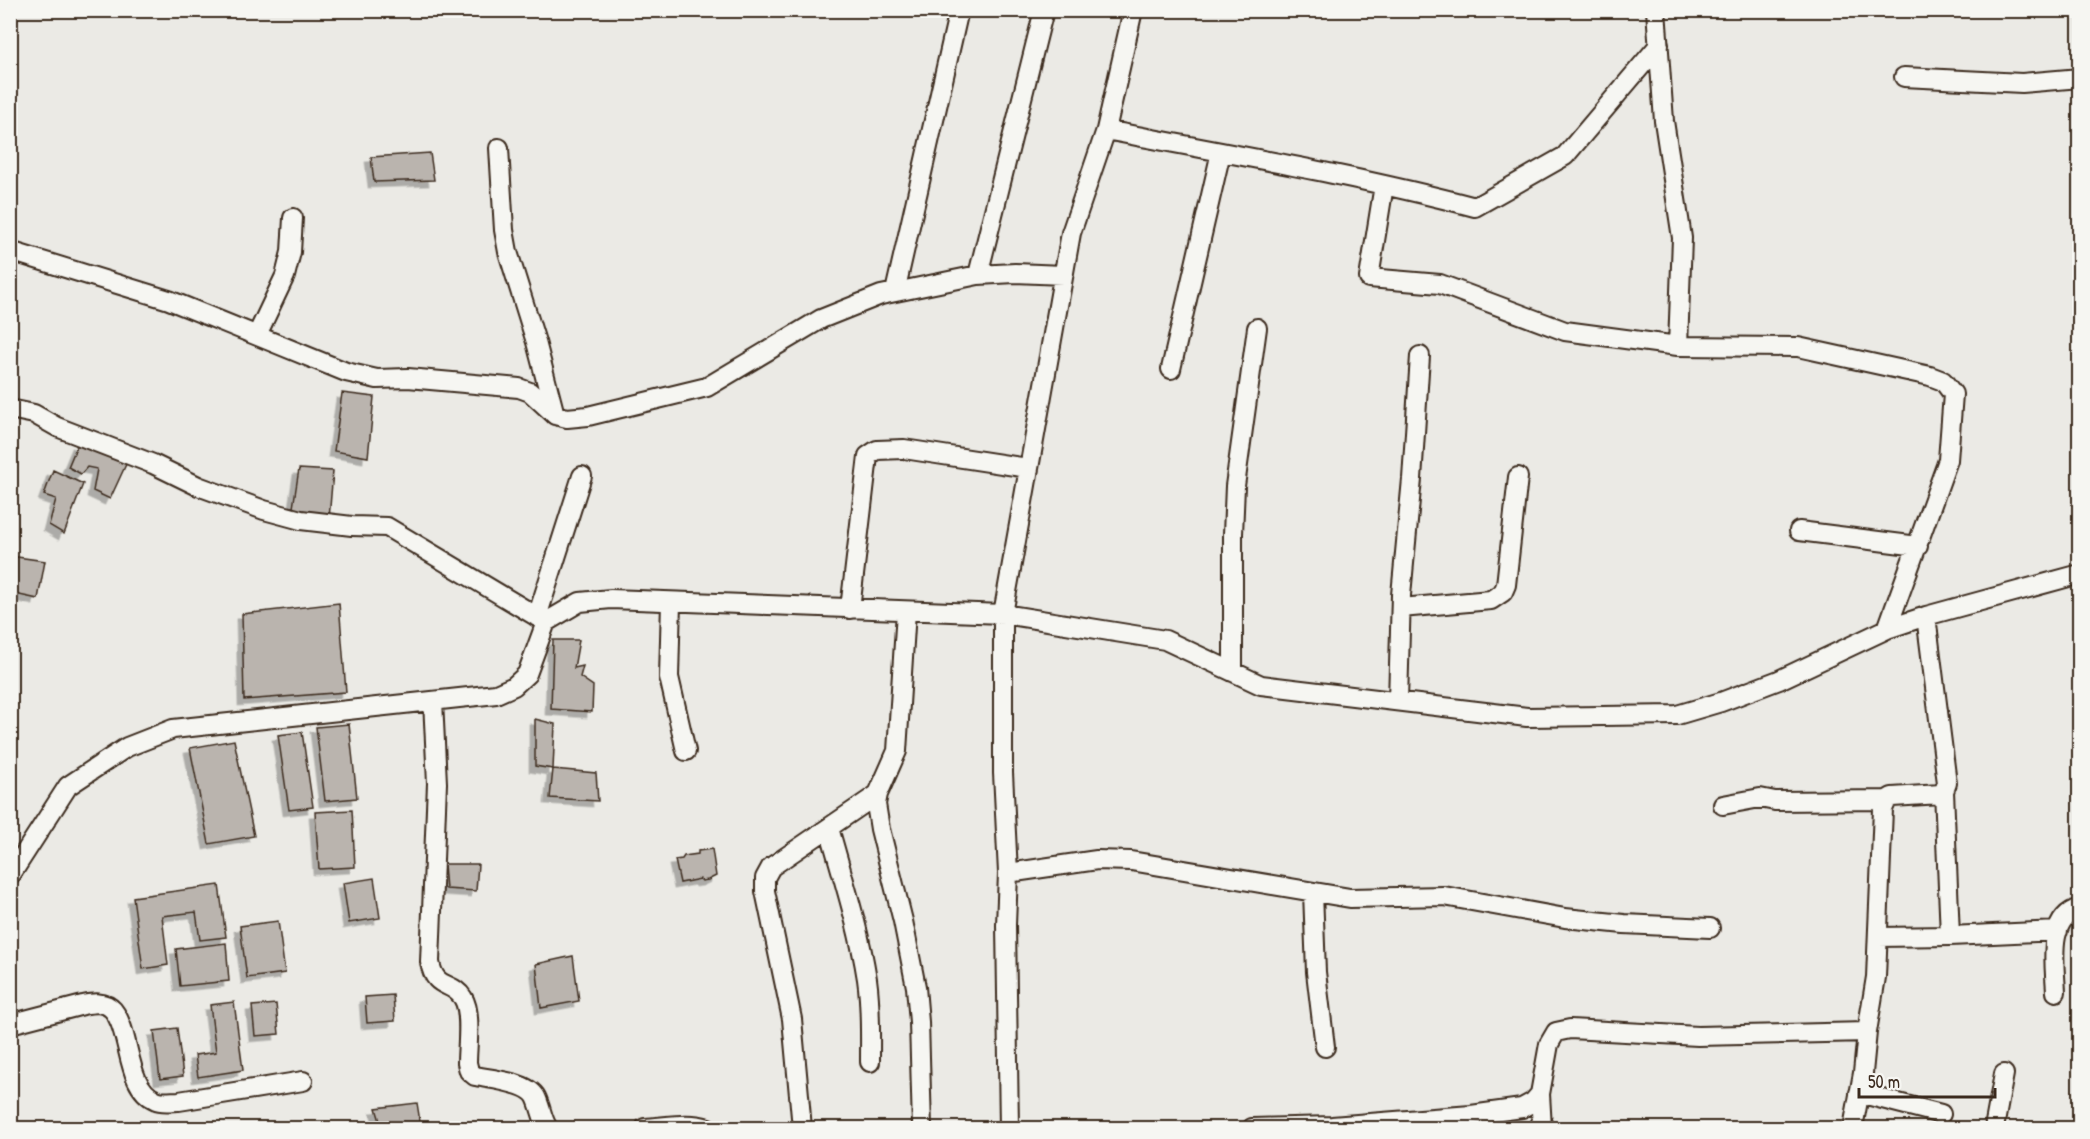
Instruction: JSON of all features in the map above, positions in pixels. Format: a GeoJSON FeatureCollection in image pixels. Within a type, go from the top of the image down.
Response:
{"type":"FeatureCollection","features":[{"type":"Feature","properties":{"kind":"street"},"geometry":{"type":"LineString","coordinates":[[978,275],[1044,10]]}},
{"type":"Feature","properties":{"kind":"street"},"geometry":{"type":"LineString","coordinates":[[1009,1128],[1006,926],[1008,873],[1003,773],[1003,614],[1071,233],[1106,130],[1132,10]]}},
{"type":"Feature","properties":{"kind":"street"},"geometry":{"type":"LineString","coordinates":[[1656,10],[1664,121],[1682,238],[1678,346]]}},
{"type":"Feature","properties":{"kind":"street"},"geometry":{"type":"LineString","coordinates":[[895,292],[957,11]]}},
{"type":"Feature","properties":{"kind":"street"},"geometry":{"type":"LineString","coordinates":[[1106,130],[1384,185],[1476,207],[1565,156],[1659,45]]}},
{"type":"Feature","properties":{"kind":"street"},"geometry":{"type":"LineString","coordinates":[[1904,77],[2022,82],[2079,78]]}},
{"type":"Feature","properties":{"kind":"street"},"geometry":{"type":"LineString","coordinates":[[499,148],[504,230],[508,252],[536,342],[555,415]]}},
{"type":"Feature","properties":{"kind":"street"},"geometry":{"type":"LineString","coordinates":[[1171,369],[1221,152]]}},
{"type":"Feature","properties":{"kind":"street"},"geometry":{"type":"LineString","coordinates":[[1384,185],[1369,278],[1440,284],[1565,331],[1678,346],[1798,347],[1893,366],[1943,381],[1953,394],[1948,460],[1887,629]]}},
{"type":"Feature","properties":{"kind":"street"},"geometry":{"type":"LineString","coordinates":[[258,335],[285,276],[291,252],[293,218]]}},
{"type":"Feature","properties":{"kind":"street"},"geometry":{"type":"LineString","coordinates":[[10,251],[169,300],[346,372],[377,379],[408,378],[519,388],[530,392],[544,408],[555,415],[567,418],[588,416],[707,387],[821,319],[881,296],[978,275],[1015,273],[1063,275]]}},
{"type":"Feature","properties":{"kind":"street"},"geometry":{"type":"LineString","coordinates":[[1233,672],[1235,486],[1257,328]]}},
{"type":"Feature","properties":{"kind":"street"},"geometry":{"type":"LineString","coordinates":[[1398,701],[1401,608],[1420,356]]}},
{"type":"Feature","properties":{"kind":"street"},"geometry":{"type":"LineString","coordinates":[[10,409],[34,414],[57,427],[153,464],[198,486],[264,510],[301,520],[352,526],[387,527],[542,620]]}},
{"type":"Feature","properties":{"kind":"street"},"geometry":{"type":"LineString","coordinates":[[850,609],[868,456],[877,450],[903,449],[1028,468]]}},
{"type":"Feature","properties":{"kind":"street"},"geometry":{"type":"LineString","coordinates":[[10,876],[68,786],[127,747],[173,729],[496,694],[514,686],[527,674],[582,476]]}},
{"type":"Feature","properties":{"kind":"street"},"geometry":{"type":"LineString","coordinates":[[1401,608],[1491,600],[1503,592],[1506,585],[1518,477]]}},
{"type":"Feature","properties":{"kind":"street"},"geometry":{"type":"LineString","coordinates":[[1799,531],[1918,546]]}},
{"type":"Feature","properties":{"kind":"street"},"geometry":{"type":"LineString","coordinates":[[542,620],[580,602],[611,599],[1003,614],[1165,640],[1261,685],[1527,717],[1677,715],[1779,680],[1887,629],[2079,574]]}},
{"type":"Feature","properties":{"kind":"street"},"geometry":{"type":"LineString","coordinates":[[671,602],[669,677],[686,751]]}},
{"type":"Feature","properties":{"kind":"street"},"geometry":{"type":"LineString","coordinates":[[906,611],[897,751],[878,794],[876,804],[916,987],[922,1128]]}},
{"type":"Feature","properties":{"kind":"street"},"geometry":{"type":"LineString","coordinates":[[1926,616],[1947,783],[1944,791],[1950,936]]}},
{"type":"Feature","properties":{"kind":"street"},"geometry":{"type":"LineString","coordinates":[[433,701],[437,783],[430,962],[432,972],[439,982],[457,992],[466,1005],[469,1071],[475,1076],[521,1086],[531,1091],[536,1097],[548,1128]]}},
{"type":"Feature","properties":{"kind":"street"},"geometry":{"type":"LineString","coordinates":[[1723,805],[1760,798],[1775,801],[1887,800],[1899,796],[1935,795],[1944,791]]}},
{"type":"Feature","properties":{"kind":"street"},"geometry":{"type":"LineString","coordinates":[[802,1128],[792,1019],[765,891],[765,878],[771,867],[878,794]]}},
{"type":"Feature","properties":{"kind":"street"},"geometry":{"type":"LineString","coordinates":[[1853,1128],[1876,977],[1883,809],[1887,800]]}},
{"type":"Feature","properties":{"kind":"street"},"geometry":{"type":"LineString","coordinates":[[829,828],[860,941],[870,1009],[870,1062]]}},
{"type":"Feature","properties":{"kind":"street"},"geometry":{"type":"LineString","coordinates":[[1008,873],[1097,860],[1118,860],[1350,898],[1444,896],[1565,918],[1624,924],[1710,928]]}},
{"type":"Feature","properties":{"kind":"street"},"geometry":{"type":"LineString","coordinates":[[1313,892],[1317,972],[1325,1047]]}},
{"type":"Feature","properties":{"kind":"street"},"geometry":{"type":"LineString","coordinates":[[2056,992],[2055,948],[2059,924],[2072,910],[2079,908]]}},
{"type":"Feature","properties":{"kind":"street"},"geometry":{"type":"LineString","coordinates":[[1878,937],[2058,931]]}},
{"type":"Feature","properties":{"kind":"street"},"geometry":{"type":"LineString","coordinates":[[10,1024],[83,1005],[104,1004],[113,1010],[120,1025],[138,1083],[145,1094],[158,1102],[179,1101],[303,1081]]}},
{"type":"Feature","properties":{"kind":"street"},"geometry":{"type":"LineString","coordinates":[[1542,1128],[1540,1094],[1549,1044],[1557,1032],[1570,1029],[1698,1036],[1867,1032]]}},
{"type":"Feature","properties":{"kind":"street"},"geometry":{"type":"LineString","coordinates":[[1994,1128],[2004,1074]]}},
{"type":"Feature","properties":{"kind":"street"},"geometry":{"type":"LineString","coordinates":[[1859,1093],[1941,1114]]}},
{"type":"Feature","properties":{"kind":"street"},"geometry":{"type":"LineString","coordinates":[[1252,1128],[1470,1122],[1522,1108],[1533,1102],[1540,1094]]}},
{"type":"Feature","properties":{"kind":"street"},"geometry":{"type":"LineString","coordinates":[[645,1128],[688,1125],[708,1128]]}},
{"type":"Feature","properties":{"kind":"building"},"geometry":{"type":"Polygon","coordinates":[[[430,153],[434,180],[374,182],[371,157],[430,153]]]}},
{"type":"Feature","properties":{"kind":"building"},"geometry":{"type":"Polygon","coordinates":[[[342,393],[374,397],[368,457],[334,451],[342,393]]]}},
{"type":"Feature","properties":{"kind":"building"},"geometry":{"type":"Polygon","coordinates":[[[78,443],[128,460],[110,499],[93,491],[97,469],[87,467],[81,474],[68,467],[78,443]]]}},
{"type":"Feature","properties":{"kind":"building"},"geometry":{"type":"Polygon","coordinates":[[[299,469],[333,471],[329,519],[292,514],[299,469]]]}},
{"type":"Feature","properties":{"kind":"building"},"geometry":{"type":"Polygon","coordinates":[[[53,470],[83,484],[64,534],[49,525],[56,499],[44,495],[53,470]]]}},
{"type":"Feature","properties":{"kind":"building"},"geometry":{"type":"Polygon","coordinates":[[[10,556],[45,561],[38,599],[10,593],[10,556]]]}},
{"type":"Feature","properties":{"kind":"building"},"geometry":{"type":"Polygon","coordinates":[[[339,603],[346,692],[244,700],[242,614],[339,603]]]}},
{"type":"Feature","properties":{"kind":"building"},"geometry":{"type":"Polygon","coordinates":[[[553,640],[579,640],[574,668],[583,666],[580,677],[593,686],[592,712],[551,709],[553,640]]]}},
{"type":"Feature","properties":{"kind":"building"},"geometry":{"type":"Polygon","coordinates":[[[535,719],[555,724],[553,769],[535,766],[535,719]]]}},
{"type":"Feature","properties":{"kind":"building"},"geometry":{"type":"Polygon","coordinates":[[[349,724],[357,798],[325,801],[316,727],[349,724]]]}},
{"type":"Feature","properties":{"kind":"building"},"geometry":{"type":"Polygon","coordinates":[[[302,732],[313,807],[289,810],[278,735],[302,732]]]}},
{"type":"Feature","properties":{"kind":"building"},"geometry":{"type":"Polygon","coordinates":[[[234,740],[254,836],[209,844],[190,748],[234,740]]]}},
{"type":"Feature","properties":{"kind":"building"},"geometry":{"type":"Polygon","coordinates":[[[553,769],[596,773],[598,801],[550,798],[553,769]]]}},
{"type":"Feature","properties":{"kind":"building"},"geometry":{"type":"Polygon","coordinates":[[[352,810],[355,867],[319,869],[315,812],[352,810]]]}},
{"type":"Feature","properties":{"kind":"building"},"geometry":{"type":"Polygon","coordinates":[[[712,849],[716,876],[708,880],[700,879],[680,883],[675,860],[698,854],[698,851],[712,849]]]}},
{"type":"Feature","properties":{"kind":"building"},"geometry":{"type":"Polygon","coordinates":[[[444,864],[478,864],[476,891],[446,889],[444,864]]]}},
{"type":"Feature","properties":{"kind":"building"},"geometry":{"type":"Polygon","coordinates":[[[374,878],[380,918],[349,923],[343,883],[374,878]]]}},
{"type":"Feature","properties":{"kind":"building"},"geometry":{"type":"Polygon","coordinates":[[[219,885],[226,937],[200,940],[196,912],[162,916],[168,965],[143,969],[133,897],[219,885]]]}},
{"type":"Feature","properties":{"kind":"building"},"geometry":{"type":"Polygon","coordinates":[[[278,921],[285,973],[247,978],[240,926],[278,921]]]}},
{"type":"Feature","properties":{"kind":"building"},"geometry":{"type":"Polygon","coordinates":[[[226,943],[229,981],[180,986],[176,949],[226,943]]]}},
{"type":"Feature","properties":{"kind":"building"},"geometry":{"type":"Polygon","coordinates":[[[573,956],[579,1001],[541,1008],[536,964],[573,956]]]}},
{"type":"Feature","properties":{"kind":"building"},"geometry":{"type":"Polygon","coordinates":[[[393,995],[395,1021],[367,1023],[365,997],[393,995]]]}},
{"type":"Feature","properties":{"kind":"building"},"geometry":{"type":"Polygon","coordinates":[[[234,1002],[243,1070],[198,1077],[195,1055],[216,1052],[210,1005],[234,1002]]]}},
{"type":"Feature","properties":{"kind":"building"},"geometry":{"type":"Polygon","coordinates":[[[276,1004],[279,1034],[255,1036],[252,1006],[276,1004]]]}},
{"type":"Feature","properties":{"kind":"building"},"geometry":{"type":"Polygon","coordinates":[[[177,1028],[183,1076],[160,1079],[154,1031],[177,1028]]]}},
{"type":"Feature","properties":{"kind":"building"},"geometry":{"type":"Polygon","coordinates":[[[417,1103],[421,1128],[382,1128],[376,1108],[417,1103]]]}},
{"type":"Feature","properties":{"kind":"building"},"geometry":{"type":"Polygon","coordinates":[[[838,1126],[878,1126],[878,1128],[839,1128],[838,1126]]]}}]}
